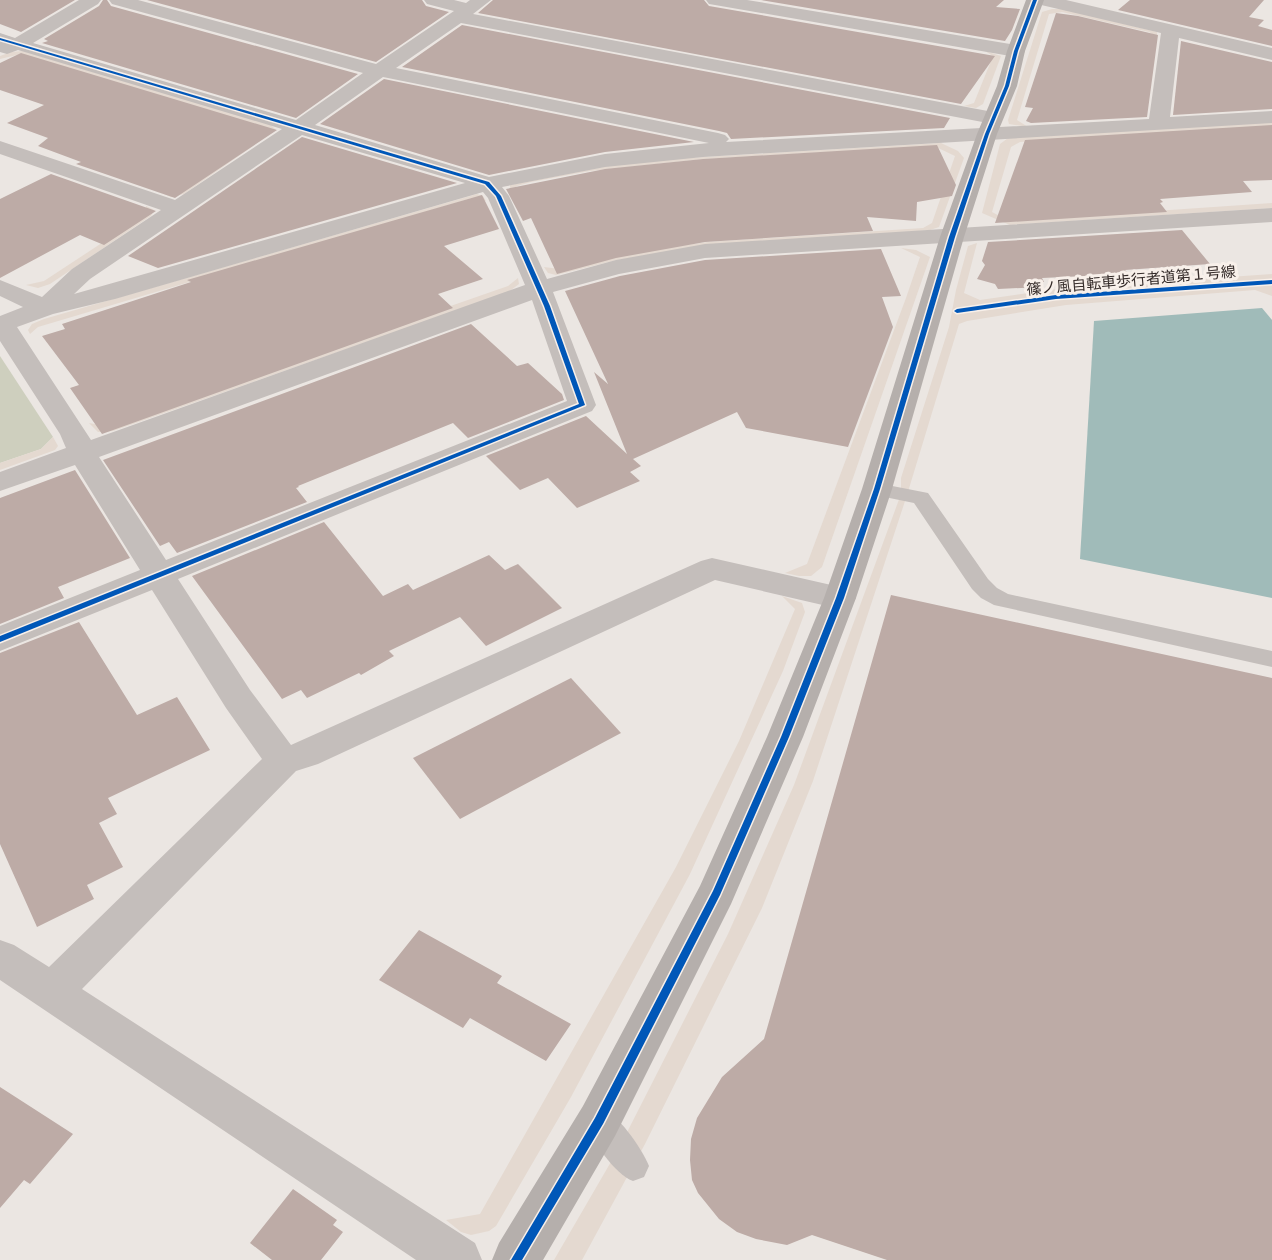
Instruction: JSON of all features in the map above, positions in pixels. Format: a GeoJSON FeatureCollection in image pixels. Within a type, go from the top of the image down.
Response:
{"type":"FeatureCollection","features":[{"type":"Feature","properties":{"kind":"street"},"geometry":{"type":"LineString","coordinates":[[6,44],[92,0]]}},
{"type":"Feature","properties":{"kind":"street"},"geometry":{"type":"LineString","coordinates":[[118,0],[381,71],[753,146]]}},
{"type":"Feature","properties":{"kind":"street"},"geometry":{"type":"LineString","coordinates":[[433,0],[990,126]]}},
{"type":"Feature","properties":{"kind":"street"},"geometry":{"type":"LineString","coordinates":[[714,0],[1016,51]]}},
{"type":"Feature","properties":{"kind":"street"},"geometry":{"type":"LineString","coordinates":[[801,15],[824,0]]}},
{"type":"Feature","properties":{"kind":"street"},"geometry":{"type":"LineString","coordinates":[[516,1260],[598,1121],[717,892],[785,736],[840,598],[877,489],[952,237],[990,126],[1007,86],[1016,51],[1035,0]]}},
{"type":"Feature","properties":{"kind":"street"},"geometry":{"type":"LineString","coordinates":[[1043,0],[1272,54]]}},
{"type":"Feature","properties":{"kind":"street"},"geometry":{"type":"LineString","coordinates":[[45,308],[81,274],[298,128],[470,8]]}},
{"type":"Feature","properties":{"kind":"street"},"geometry":{"type":"LineString","coordinates":[[1160,124],[1171,30]]}},
{"type":"Feature","properties":{"kind":"street"},"geometry":{"type":"LineString","coordinates":[[0,639],[582,405],[547,306],[498,196],[487,183],[6,44]]}},
{"type":"Feature","properties":{"kind":"street"},"geometry":{"type":"LineString","coordinates":[[283,760],[238,699],[1,324],[45,308],[106,294],[487,183],[561,166],[609,159],[990,126],[1160,124],[1272,117]]}},
{"type":"Feature","properties":{"kind":"street"},"geometry":{"type":"LineString","coordinates":[[0,147],[178,209]]}},
{"type":"Feature","properties":{"kind":"street"},"geometry":{"type":"LineString","coordinates":[[0,482],[538,289],[616,267],[705,251],[1272,215]]}},
{"type":"Feature","properties":{"kind":"street"},"geometry":{"type":"LineString","coordinates":[[0,287],[45,308]]}},
{"type":"Feature","properties":{"kind":"street"},"geometry":{"type":"LineString","coordinates":[[53,991],[283,760],[305,754],[712,569],[840,598]]}},
{"type":"Feature","properties":{"kind":"street"},"geometry":{"type":"LineString","coordinates":[[0,958],[458,1260]]}},
{"type":"Feature","properties":{"kind":"lane"},"geometry":{"type":"LineString","coordinates":[[877,489],[921,498],[980,584],[989,593],[1002,600],[1272,659]]}},
{"type":"Feature","properties":{"kind":"lane"},"geometry":{"type":"LineString","coordinates":[[598,1121],[633,1166]]}},
{"type":"Feature","properties":{"kind":"green space"},"geometry":{"type":"Polygon","coordinates":[[[0,356],[53,437],[41,449],[0,463],[0,356]]]}},
{"type":"Feature","properties":{"kind":"shaded area"},"geometry":{"type":"Polygon","coordinates":[[[1063,9],[1157,32],[1157,37],[1149,32],[1062,12],[1049,14],[1017,120],[1028,127],[1009,124],[1008,120],[1042,12],[1063,9]]]}},
{"type":"Feature","properties":{"kind":"shaded area"},"geometry":{"type":"Polygon","coordinates":[[[23,51],[270,124],[276,130],[184,194],[171,197],[164,194],[21,54],[0,59],[0,56],[11,52],[23,51]]]}},
{"type":"Feature","properties":{"kind":"shaded area"},"geometry":{"type":"Polygon","coordinates":[[[985,51],[1001,56],[983,104],[976,108],[964,106],[974,103],[993,56],[985,51]]]}},
{"type":"Feature","properties":{"kind":"shaded area"},"geometry":{"type":"Polygon","coordinates":[[[1272,122],[1272,126],[1020,142],[1011,147],[992,212],[1009,221],[1272,203],[1272,208],[1010,225],[982,213],[1000,144],[1008,138],[1272,122]]]}},
{"type":"Feature","properties":{"kind":"shaded area"},"geometry":{"type":"Polygon","coordinates":[[[941,143],[958,151],[964,158],[939,227],[930,230],[659,253],[556,275],[548,273],[544,267],[560,269],[656,249],[708,242],[923,228],[932,223],[955,156],[934,146],[704,159],[590,171],[531,182],[517,186],[511,192],[510,189],[510,185],[634,161],[941,143]]]}},
{"type":"Feature","properties":{"kind":"shaded area"},"geometry":{"type":"Polygon","coordinates":[[[477,194],[483,196],[486,201],[472,198],[38,327],[30,334],[28,330],[32,324],[44,319],[477,194]]]}},
{"type":"Feature","properties":{"kind":"shaded area"},"geometry":{"type":"Polygon","coordinates":[[[146,206],[154,210],[151,216],[50,284],[38,288],[26,285],[44,281],[146,214],[146,206]]]}},
{"type":"Feature","properties":{"kind":"shaded area"},"geometry":{"type":"Polygon","coordinates":[[[977,243],[964,293],[980,300],[1057,289],[1272,274],[1272,296],[1255,290],[1066,305],[959,324],[907,495],[813,781],[762,908],[645,1144],[582,1260],[554,1260],[619,1148],[728,934],[794,785],[901,494],[901,478],[949,327],[968,246],[977,243]]]}},
{"type":"Feature","properties":{"kind":"shaded area"},"geometry":{"type":"Polygon","coordinates":[[[901,248],[916,250],[930,257],[822,567],[811,576],[785,573],[807,564],[906,298],[920,257],[901,248]]]}},
{"type":"Feature","properties":{"kind":"shaded area"},"geometry":{"type":"Polygon","coordinates":[[[518,278],[519,284],[507,293],[113,431],[98,432],[89,423],[106,426],[508,286],[518,278]]]}},
{"type":"Feature","properties":{"kind":"shaded area"},"geometry":{"type":"Polygon","coordinates":[[[53,437],[58,446],[55,450],[0,470],[0,463],[41,449],[53,437]]]}},
{"type":"Feature","properties":{"kind":"shaded area"},"geometry":{"type":"Polygon","coordinates":[[[782,596],[802,603],[805,612],[783,671],[690,874],[571,1097],[496,1226],[489,1231],[471,1235],[461,1232],[446,1220],[480,1214],[676,867],[739,741],[795,609],[782,596]]]}},
{"type":"Feature","properties":{"kind":"water"},"geometry":{"type":"Polygon","coordinates":[[[1262,308],[1272,320],[1272,598],[1080,559],[1094,321],[1262,308]]]}},
{"type":"Feature","properties":{"kind":"building"},"geometry":{"type":"Polygon","coordinates":[[[0,0],[75,0],[21,32],[0,24],[0,0]]]}},
{"type":"Feature","properties":{"kind":"building"},"geometry":{"type":"Polygon","coordinates":[[[103,0],[107,0],[111,6],[358,74],[296,118],[42,43],[48,41],[44,39],[99,6],[103,0]]]}},
{"type":"Feature","properties":{"kind":"building"},"geometry":{"type":"Polygon","coordinates":[[[147,0],[422,0],[426,6],[449,12],[376,62],[147,0]]]}},
{"type":"Feature","properties":{"kind":"building"},"geometry":{"type":"Polygon","coordinates":[[[493,0],[704,0],[709,6],[995,56],[961,104],[478,13],[493,0]]]}},
{"type":"Feature","properties":{"kind":"building"},"geometry":{"type":"Polygon","coordinates":[[[761,0],[1004,0],[996,7],[1020,9],[1005,41],[761,0]]]}},
{"type":"Feature","properties":{"kind":"building"},"geometry":{"type":"Polygon","coordinates":[[[1130,0],[1264,0],[1249,17],[1264,20],[1258,26],[1272,30],[1272,46],[1118,10],[1130,0]]]}},
{"type":"Feature","properties":{"kind":"building"},"geometry":{"type":"Polygon","coordinates":[[[1056,13],[1158,35],[1147,117],[1031,123],[1026,121],[1033,108],[1025,107],[1056,13]]]}},
{"type":"Feature","properties":{"kind":"building"},"geometry":{"type":"Polygon","coordinates":[[[462,25],[950,118],[944,128],[731,139],[727,133],[719,131],[402,67],[462,25]]]}},
{"type":"Feature","properties":{"kind":"building"},"geometry":{"type":"Polygon","coordinates":[[[1181,41],[1272,62],[1272,109],[1173,115],[1181,41]]]}},
{"type":"Feature","properties":{"kind":"building"},"geometry":{"type":"Polygon","coordinates":[[[21,53],[277,130],[175,198],[76,164],[81,162],[38,146],[48,138],[7,123],[44,105],[0,90],[0,63],[21,53]]]}},
{"type":"Feature","properties":{"kind":"building"},"geometry":{"type":"Polygon","coordinates":[[[384,79],[694,142],[605,152],[489,175],[320,124],[384,79]]]}},
{"type":"Feature","properties":{"kind":"building"},"geometry":{"type":"Polygon","coordinates":[[[1272,125],[1272,180],[1243,181],[1252,192],[1160,199],[1163,202],[1160,203],[1167,212],[995,223],[1025,140],[1272,125]]]}},
{"type":"Feature","properties":{"kind":"building"},"geometry":{"type":"Polygon","coordinates":[[[302,137],[457,183],[158,268],[128,256],[302,137]]]}},
{"type":"Feature","properties":{"kind":"building"},"geometry":{"type":"Polygon","coordinates":[[[937,145],[956,185],[952,196],[917,202],[916,221],[867,217],[873,231],[705,242],[616,258],[557,274],[531,218],[523,221],[506,189],[605,169],[703,159],[937,145]]]}},
{"type":"Feature","properties":{"kind":"building"},"geometry":{"type":"Polygon","coordinates":[[[51,174],[156,211],[104,245],[80,235],[0,278],[0,199],[51,174]]]}},
{"type":"Feature","properties":{"kind":"building"},"geometry":{"type":"Polygon","coordinates":[[[482,195],[499,229],[444,246],[483,279],[438,294],[453,308],[102,434],[70,388],[79,385],[42,336],[65,329],[62,324],[191,282],[187,280],[482,195]]]}},
{"type":"Feature","properties":{"kind":"building"},"geometry":{"type":"Polygon","coordinates":[[[1182,230],[1210,264],[1125,270],[1128,274],[1042,278],[1044,282],[1040,282],[1043,287],[998,289],[995,284],[977,279],[985,265],[982,261],[988,242],[1182,230]]]}},
{"type":"Feature","properties":{"kind":"building"},"geometry":{"type":"Polygon","coordinates":[[[881,249],[901,296],[882,297],[893,327],[848,447],[746,428],[737,412],[633,459],[641,466],[630,472],[640,481],[577,508],[548,478],[520,490],[486,456],[586,416],[627,454],[594,372],[608,384],[565,291],[620,276],[705,260],[881,249]]]}},
{"type":"Feature","properties":{"kind":"building"},"geometry":{"type":"Polygon","coordinates":[[[471,324],[517,366],[528,363],[562,394],[564,400],[468,438],[453,423],[298,486],[296,488],[307,502],[177,553],[169,542],[160,546],[103,460],[471,324]]]}},
{"type":"Feature","properties":{"kind":"building"},"geometry":{"type":"Polygon","coordinates":[[[75,470],[130,558],[58,587],[64,598],[0,624],[0,498],[75,470]]]}},
{"type":"Feature","properties":{"kind":"building"},"geometry":{"type":"Polygon","coordinates":[[[324,522],[383,596],[408,584],[413,590],[489,555],[505,570],[518,564],[562,608],[486,646],[460,617],[389,651],[394,656],[361,675],[359,673],[307,698],[301,690],[282,699],[192,576],[324,522]]]}},
{"type":"Feature","properties":{"kind":"building"},"geometry":{"type":"Polygon","coordinates":[[[891,595],[1272,678],[1272,1260],[887,1260],[812,1235],[787,1245],[756,1239],[737,1232],[719,1219],[698,1193],[692,1180],[690,1160],[691,1139],[697,1118],[722,1077],[764,1039],[891,595]]]}},
{"type":"Feature","properties":{"kind":"building"},"geometry":{"type":"Polygon","coordinates":[[[79,622],[137,715],[177,697],[210,750],[108,798],[117,814],[99,823],[123,867],[87,885],[94,899],[37,927],[0,844],[0,653],[79,622]]]}},
{"type":"Feature","properties":{"kind":"building"},"geometry":{"type":"Polygon","coordinates":[[[571,678],[621,733],[460,819],[413,758],[571,678]]]}},
{"type":"Feature","properties":{"kind":"building"},"geometry":{"type":"Polygon","coordinates":[[[419,930],[502,976],[497,983],[571,1024],[546,1061],[470,1018],[463,1028],[379,980],[419,930]]]}},
{"type":"Feature","properties":{"kind":"building"},"geometry":{"type":"Polygon","coordinates":[[[0,1087],[73,1134],[30,1184],[24,1180],[0,1208],[0,1087]]]}},
{"type":"Feature","properties":{"kind":"building"},"geometry":{"type":"Polygon","coordinates":[[[293,1189],[337,1220],[333,1225],[343,1232],[321,1260],[272,1260],[250,1243],[293,1189]]]}},
{"type":"Feature","properties":{"kind":"cycle path"},"geometry":{"type":"LineString","coordinates":[[516,1260],[599,1121],[717,892],[785,737],[840,598],[877,489],[952,237],[987,134],[1007,86],[1016,51],[1035,0]]}},
{"type":"Feature","properties":{"kind":"cycle path"},"geometry":{"type":"LineString","coordinates":[[0,39],[487,183],[498,196],[547,306],[582,405],[0,639]]}},
{"type":"Feature","properties":{"kind":"cycle path","name":"篠ノ風自転車歩行者道第１号線"},"geometry":{"type":"LineString","coordinates":[[957,311],[1056,297],[1272,282]]}}]}
